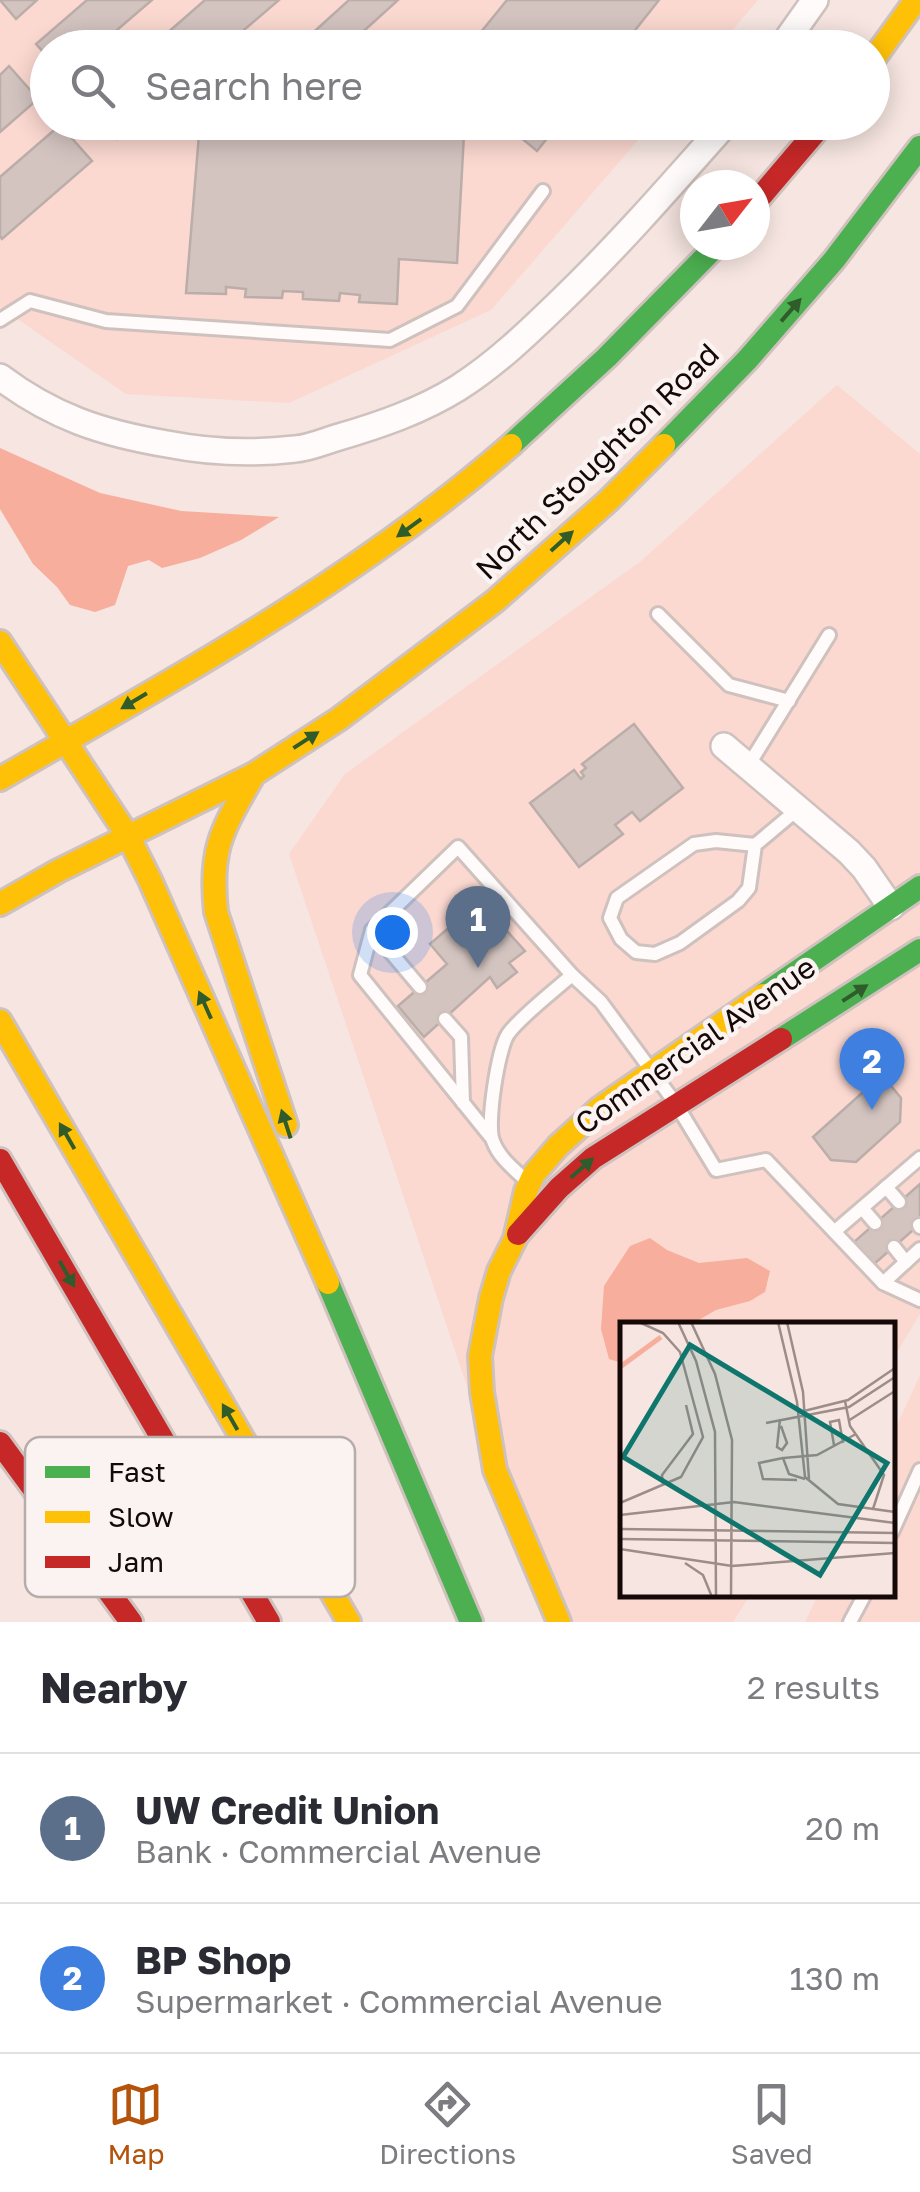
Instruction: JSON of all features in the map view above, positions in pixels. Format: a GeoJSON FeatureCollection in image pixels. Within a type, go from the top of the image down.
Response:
{"type":"FeatureCollection","features":[{"type":"Feature","properties":{"kind":"main road"},"geometry":{"type":"LineString","coordinates":[[890,36],[916,0]]}},
{"type":"Feature","properties":{"kind":"main road"},"geometry":{"type":"LineString","coordinates":[[770,185],[809,140]]}},
{"type":"Feature","properties":{"kind":"main road","name":"North Stoughton Road"},"geometry":{"type":"LineString","coordinates":[[0,904],[254,774],[339,719],[496,601],[608,501],[747,360],[834,260],[920,147]]}},
{"type":"Feature","properties":{"kind":"main road"},"geometry":{"type":"LineString","coordinates":[[0,779],[302,601],[408,529],[548,414],[622,345],[703,260]]}},
{"type":"Feature","properties":{"kind":"main road"},"geometry":{"type":"LineString","coordinates":[[0,642],[128,836],[150,880],[358,1350],[471,1622]]}},
{"type":"Feature","properties":{"kind":"main road"},"geometry":{"type":"LineString","coordinates":[[254,774],[220,837],[214,868],[216,912],[358,1350]]}},
{"type":"Feature","properties":{"kind":"main road","name":"Commercial Avenue"},"geometry":{"type":"LineString","coordinates":[[514,1239],[542,1206],[607,1148],[676,1104],[908,940],[920,886]]}},
{"type":"Feature","properties":{"kind":"main road","name":"Commercial Avenue"},"geometry":{"type":"LineString","coordinates":[[558,1622],[495,1470],[482,1392],[482,1338],[499,1271],[514,1239],[530,1184],[542,1163],[578,1126],[652,1072],[908,940]]}},
{"type":"Feature","properties":{"kind":"main road"},"geometry":{"type":"LineString","coordinates":[[0,1021],[242,1437]]}},
{"type":"Feature","properties":{"kind":"main road"},"geometry":{"type":"LineString","coordinates":[[0,1160],[161,1437]]}},
{"type":"Feature","properties":{"kind":"main road"},"geometry":{"type":"LineString","coordinates":[[0,1444],[25,1478]]}},
{"type":"Feature","properties":{"kind":"main road"},"geometry":{"type":"LineString","coordinates":[[113,1597],[131,1622]]}},
{"type":"Feature","properties":{"kind":"main road"},"geometry":{"type":"LineString","coordinates":[[254,1597],[269,1622]]}},
{"type":"Feature","properties":{"kind":"main road"},"geometry":{"type":"LineString","coordinates":[[334,1597],[349,1622]]}},
{"type":"Feature","properties":{"kind":"street"},"geometry":{"type":"LineString","coordinates":[[794,30],[814,0]]}},
{"type":"Feature","properties":{"kind":"street"},"geometry":{"type":"LineString","coordinates":[[0,377],[24,395],[89,426],[196,450],[298,449],[374,427],[458,388],[515,345],[612,251],[711,140]]}},
{"type":"Feature","properties":{"kind":"street"},"geometry":{"type":"LineString","coordinates":[[724,746],[856,860],[908,940]]}},
{"type":"Feature","properties":{"kind":"lane"},"geometry":{"type":"LineString","coordinates":[[0,320],[30,301],[106,320],[390,340],[457,306],[542,191]]}},
{"type":"Feature","properties":{"kind":"lane"},"geometry":{"type":"LineString","coordinates":[[658,614],[729,686],[789,702]]}},
{"type":"Feature","properties":{"kind":"lane"},"geometry":{"type":"LineString","coordinates":[[748,766],[829,635]]}},
{"type":"Feature","properties":{"kind":"lane"},"geometry":{"type":"LineString","coordinates":[[755,844],[694,844],[616,898],[610,918],[621,939],[636,952],[655,954],[680,943],[738,901],[749,888],[755,844],[798,809]]}},
{"type":"Feature","properties":{"kind":"lane"},"geometry":{"type":"LineString","coordinates":[[530,1184],[499,1154],[490,1136],[360,975],[372,930],[458,847],[572,975],[601,1002],[676,1104],[716,1170],[766,1160],[882,1284],[920,1300]]}},
{"type":"Feature","properties":{"kind":"lane"},"geometry":{"type":"LineString","coordinates":[[372,930],[420,988]]}},
{"type":"Feature","properties":{"kind":"lane"},"geometry":{"type":"LineString","coordinates":[[490,1136],[497,1067],[509,1032],[572,975]]}},
{"type":"Feature","properties":{"kind":"lane"},"geometry":{"type":"LineString","coordinates":[[445,1019],[461,1038],[463,1103]]}},
{"type":"Feature","properties":{"kind":"lane"},"geometry":{"type":"LineString","coordinates":[[835,1231],[917,1166]]}},
{"type":"Feature","properties":{"kind":"lane"},"geometry":{"type":"LineString","coordinates":[[886,1187],[899,1202]]}},
{"type":"Feature","properties":{"kind":"lane"},"geometry":{"type":"LineString","coordinates":[[862,1208],[875,1224]]}},
{"type":"Feature","properties":{"kind":"lane"},"geometry":{"type":"LineString","coordinates":[[894,1247],[906,1262]]}},
{"type":"Feature","properties":{"kind":"lane"},"geometry":{"type":"LineString","coordinates":[[882,1284],[920,1249]]}},
{"type":"Feature","properties":{"kind":"lane"},"geometry":{"type":"LineString","coordinates":[[895,1525],[920,1470]]}},
{"type":"Feature","properties":{"kind":"lane"},"geometry":{"type":"LineString","coordinates":[[850,1622],[863,1597]]}},
{"type":"Feature","properties":{"kind":"shaded area"},"geometry":{"type":"Polygon","coordinates":[[[0,0],[758,0],[732,30],[30,30],[30,140],[638,140],[491,310],[289,403],[126,394],[0,307],[0,0]]]}},
{"type":"Feature","properties":{"kind":"shaded area"},"geometry":{"type":"Polygon","coordinates":[[[837,385],[920,454],[920,1314],[895,1356],[895,1322],[620,1322],[620,1597],[749,1597],[733,1622],[559,1622],[495,1470],[289,854],[345,774],[641,561],[837,385]]]}},
{"type":"Feature","properties":{"kind":"shaded area"},"geometry":{"type":"Polygon","coordinates":[[[0,448],[100,493],[181,511],[279,517],[200,558],[162,568],[149,560],[128,566],[115,605],[95,612],[70,605],[33,564],[0,509],[0,448]]]}},
{"type":"Feature","properties":{"kind":"shaded area"},"geometry":{"type":"Polygon","coordinates":[[[650,1238],[699,1263],[747,1258],[770,1271],[765,1292],[695,1322],[620,1322],[620,1362],[609,1359],[601,1329],[604,1286],[630,1246],[650,1238]]]}},
{"type":"Feature","properties":{"kind":"shaded area"},"geometry":{"type":"Polygon","coordinates":[[[920,1375],[920,1622],[805,1622],[817,1597],[895,1597],[895,1430],[920,1375]]]}},
{"type":"Feature","properties":{"kind":"building"},"geometry":{"type":"Polygon","coordinates":[[[0,0],[37,0],[16,19],[0,0]]]}},
{"type":"Feature","properties":{"kind":"building"},"geometry":{"type":"Polygon","coordinates":[[[87,0],[152,0],[117,30],[52,30],[87,0]]]}},
{"type":"Feature","properties":{"kind":"building"},"geometry":{"type":"Polygon","coordinates":[[[205,0],[279,0],[244,30],[171,30],[205,0]]]}},
{"type":"Feature","properties":{"kind":"building"},"geometry":{"type":"Polygon","coordinates":[[[349,0],[398,0],[365,30],[316,30],[349,0]]]}},
{"type":"Feature","properties":{"kind":"building"},"geometry":{"type":"Polygon","coordinates":[[[507,0],[659,0],[635,30],[483,30],[507,0]]]}},
{"type":"Feature","properties":{"kind":"building"},"geometry":{"type":"Polygon","coordinates":[[[9,66],[30,90],[30,106],[0,132],[0,75],[9,66]]]}},
{"type":"Feature","properties":{"kind":"building"},"geometry":{"type":"Polygon","coordinates":[[[43,140],[73,140],[92,161],[2,239],[0,177],[43,140]]]}},
{"type":"Feature","properties":{"kind":"building"},"geometry":{"type":"Polygon","coordinates":[[[199,140],[464,140],[457,263],[399,259],[397,304],[359,302],[360,295],[340,293],[339,301],[303,299],[303,292],[283,291],[282,298],[245,297],[246,289],[226,287],[226,294],[186,293],[199,140]]]}},
{"type":"Feature","properties":{"kind":"building"},"geometry":{"type":"Polygon","coordinates":[[[524,140],[546,140],[537,151],[524,140]]]}},
{"type":"Feature","properties":{"kind":"building"},"geometry":{"type":"Polygon","coordinates":[[[634,724],[683,788],[640,821],[632,812],[615,825],[623,834],[579,867],[530,803],[574,770],[581,779],[586,768],[582,764],[634,724]]]}},
{"type":"Feature","properties":{"kind":"building"},"geometry":{"type":"Polygon","coordinates":[[[480,901],[525,951],[509,963],[517,972],[497,988],[490,977],[424,1037],[398,1006],[447,964],[430,944],[480,901]]]}},
{"type":"Feature","properties":{"kind":"building"},"geometry":{"type":"Polygon","coordinates":[[[882,1075],[901,1098],[900,1122],[856,1162],[831,1160],[813,1137],[882,1075]]]}},
{"type":"Feature","properties":{"kind":"building"},"geometry":{"type":"Polygon","coordinates":[[[920,1184],[920,1224],[874,1264],[854,1242],[920,1184]]]}},
{"type":"Feature","properties":{"kind":"traffic: fast"},"geometry":{"type":"LineString","coordinates":[[664,445],[747,360],[834,260],[920,147]]}},
{"type":"Feature","properties":{"kind":"traffic: fast"},"geometry":{"type":"LineString","coordinates":[[511,445],[607,357],[702,260]]}},
{"type":"Feature","properties":{"kind":"traffic: fast"},"geometry":{"type":"LineString","coordinates":[[763,995],[920,887]]}},
{"type":"Feature","properties":{"kind":"traffic: fast"},"geometry":{"type":"LineString","coordinates":[[781,1039],[920,950]]}},
{"type":"Feature","properties":{"kind":"traffic: fast"},"geometry":{"type":"LineString","coordinates":[[328,1283],[471,1622]]}},
{"type":"Feature","properties":{"kind":"traffic: slow"},"geometry":{"type":"LineString","coordinates":[[890,36],[916,0]]}},
{"type":"Feature","properties":{"kind":"traffic: slow"},"geometry":{"type":"LineString","coordinates":[[0,779],[199,664],[328,583],[391,540],[511,445]]}},
{"type":"Feature","properties":{"kind":"traffic: slow"},"geometry":{"type":"LineString","coordinates":[[0,904],[254,774],[339,719],[495,601],[608,501],[664,445]]}},
{"type":"Feature","properties":{"kind":"traffic: slow"},"geometry":{"type":"LineString","coordinates":[[0,642],[128,836],[328,1283]]}},
{"type":"Feature","properties":{"kind":"traffic: slow"},"geometry":{"type":"LineString","coordinates":[[254,774],[221,839],[215,870],[216,912],[286,1125]]}},
{"type":"Feature","properties":{"kind":"traffic: slow"},"geometry":{"type":"LineString","coordinates":[[559,1622],[495,1470],[480,1356],[499,1271],[515,1239],[534,1174],[558,1146],[600,1108],[763,995]]}},
{"type":"Feature","properties":{"kind":"traffic: slow"},"geometry":{"type":"LineString","coordinates":[[0,1021],[242,1437]]}},
{"type":"Feature","properties":{"kind":"traffic: slow"},"geometry":{"type":"LineString","coordinates":[[334,1597],[349,1622]]}},
{"type":"Feature","properties":{"kind":"traffic: jam"},"geometry":{"type":"LineString","coordinates":[[770,185],[809,140]]}},
{"type":"Feature","properties":{"kind":"traffic: jam"},"geometry":{"type":"LineString","coordinates":[[518,1234],[559,1188],[593,1158],[781,1039]]}},
{"type":"Feature","properties":{"kind":"traffic: jam"},"geometry":{"type":"LineString","coordinates":[[0,1160],[161,1437]]}},
{"type":"Feature","properties":{"kind":"traffic: jam"},"geometry":{"type":"LineString","coordinates":[[0,1443],[25,1477]]}},
{"type":"Feature","properties":{"kind":"traffic: jam"},"geometry":{"type":"LineString","coordinates":[[113,1597],[131,1622]]}},
{"type":"Feature","properties":{"kind":"traffic: jam"},"geometry":{"type":"LineString","coordinates":[[254,1597],[269,1622]]}},
{"type":"Feature","properties":{"kind":"place","name":"UW Credit Union"},"geometry":{"type":"Point","coordinates":[478,968]}},
{"type":"Feature","properties":{"kind":"place","name":"BP Shop"},"geometry":{"type":"Point","coordinates":[872,1110]}}]}
